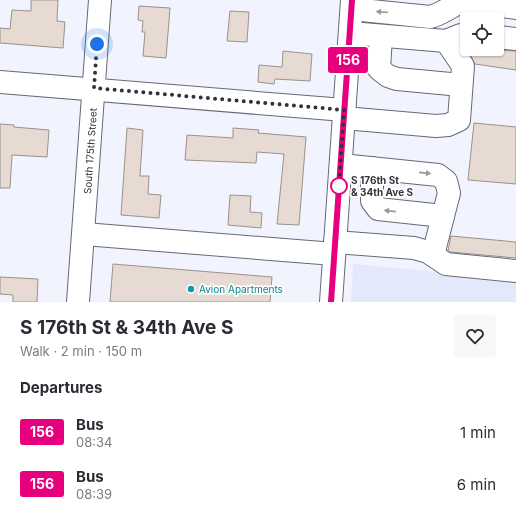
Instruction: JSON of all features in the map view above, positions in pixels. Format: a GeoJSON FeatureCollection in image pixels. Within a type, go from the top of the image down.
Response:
{"type":"FeatureCollection","features":[{"type":"Feature","properties":{"kind":"street","name":"South 175th Street"},"geometry":{"type":"LineString","coordinates":[[78,302],[100,0]]}},
{"type":"Feature","properties":{"kind":"street"},"geometry":{"type":"LineString","coordinates":[[331,302],[352,5],[430,17],[441,14],[462,2],[516,8]]}},
{"type":"Feature","properties":{"kind":"street"},"geometry":{"type":"LineString","coordinates":[[350,33],[446,41],[460,36]]}},
{"type":"Feature","properties":{"kind":"street"},"geometry":{"type":"LineString","coordinates":[[381,36],[379,69],[388,76],[397,79],[461,84]]}},
{"type":"Feature","properties":{"kind":"street"},"geometry":{"type":"LineString","coordinates":[[504,38],[516,39]]}},
{"type":"Feature","properties":{"kind":"street"},"geometry":{"type":"LineString","coordinates":[[0,82],[94,88],[344,114],[436,126],[448,125],[459,120],[463,66],[446,41]]}},
{"type":"Feature","properties":{"kind":"street"},"geometry":{"type":"LineString","coordinates":[[341,165],[438,175],[443,177],[449,186],[449,193],[432,256]]}},
{"type":"Feature","properties":{"kind":"street"},"geometry":{"type":"LineString","coordinates":[[372,168],[372,201],[374,206],[378,209],[443,216]]}},
{"type":"Feature","properties":{"kind":"street"},"geometry":{"type":"LineString","coordinates":[[84,234],[335,248],[414,248],[422,250],[446,264],[516,271]]}},
{"type":"Feature","properties":{"kind":"shaded area"},"geometry":{"type":"Polygon","coordinates":[[[353,264],[516,279],[516,302],[351,302],[353,264]]]}},
{"type":"Feature","properties":{"kind":"building"},"geometry":{"type":"Polygon","coordinates":[[[31,0],[58,0],[57,21],[65,22],[63,48],[0,43],[0,28],[10,29],[12,10],[31,11],[31,0]]]}},
{"type":"Feature","properties":{"kind":"building"},"geometry":{"type":"Polygon","coordinates":[[[139,6],[170,8],[166,58],[143,56],[145,32],[142,32],[143,21],[138,20],[139,6]]]}},
{"type":"Feature","properties":{"kind":"building"},"geometry":{"type":"Polygon","coordinates":[[[230,11],[249,12],[247,42],[227,41],[230,11]]]}},
{"type":"Feature","properties":{"kind":"building"},"geometry":{"type":"Polygon","coordinates":[[[283,51],[312,54],[310,81],[275,79],[274,84],[258,82],[259,65],[282,67],[283,51]]]}},
{"type":"Feature","properties":{"kind":"building"},"geometry":{"type":"Polygon","coordinates":[[[504,51],[516,51],[516,70],[475,64],[471,56],[504,56],[504,51]]]}},
{"type":"Feature","properties":{"kind":"building"},"geometry":{"type":"Polygon","coordinates":[[[474,123],[516,127],[516,184],[468,180],[474,123]]]}},
{"type":"Feature","properties":{"kind":"building"},"geometry":{"type":"Polygon","coordinates":[[[0,124],[14,125],[14,127],[49,130],[47,157],[12,155],[10,188],[0,188],[0,124]]]}},
{"type":"Feature","properties":{"kind":"building"},"geometry":{"type":"Polygon","coordinates":[[[127,128],[143,130],[140,176],[149,176],[148,194],[161,195],[159,218],[121,215],[127,128]]]}},
{"type":"Feature","properties":{"kind":"building"},"geometry":{"type":"Polygon","coordinates":[[[233,128],[259,130],[258,133],[306,137],[299,225],[277,224],[284,154],[257,152],[256,163],[185,160],[187,135],[233,138],[233,128]]]}},
{"type":"Feature","properties":{"kind":"building"},"geometry":{"type":"Polygon","coordinates":[[[230,195],[251,196],[250,212],[262,213],[261,228],[228,225],[230,195]]]}},
{"type":"Feature","properties":{"kind":"building"},"geometry":{"type":"Polygon","coordinates":[[[451,236],[516,242],[516,258],[450,252],[448,251],[451,236]]]}},
{"type":"Feature","properties":{"kind":"building","name":"Avion Apartments"},"geometry":{"type":"Polygon","coordinates":[[[113,264],[272,277],[270,302],[110,302],[113,264]]]}},
{"type":"Feature","properties":{"kind":"building"},"geometry":{"type":"Polygon","coordinates":[[[0,277],[38,279],[37,302],[13,302],[13,295],[0,294],[0,277]]]}},
{"type":"Feature","properties":{"kind":"bus line","name":"156"},"geometry":{"type":"LineString","coordinates":[[331,302],[352,0]]}},
{"type":"Feature","properties":{"kind":"place","name":"S 176th St & 34th Ave S"},"geometry":{"type":"Point","coordinates":[339,186]}},
{"type":"Feature","properties":{"kind":"place","name":"Avion Apartments"},"geometry":{"type":"Point","coordinates":[191,289]}},
{"type":"Feature","properties":{"kind":"route"},"geometry":{"type":"LineString","coordinates":[[97,44],[94,88],[344,110],[339,186]]}}]}
